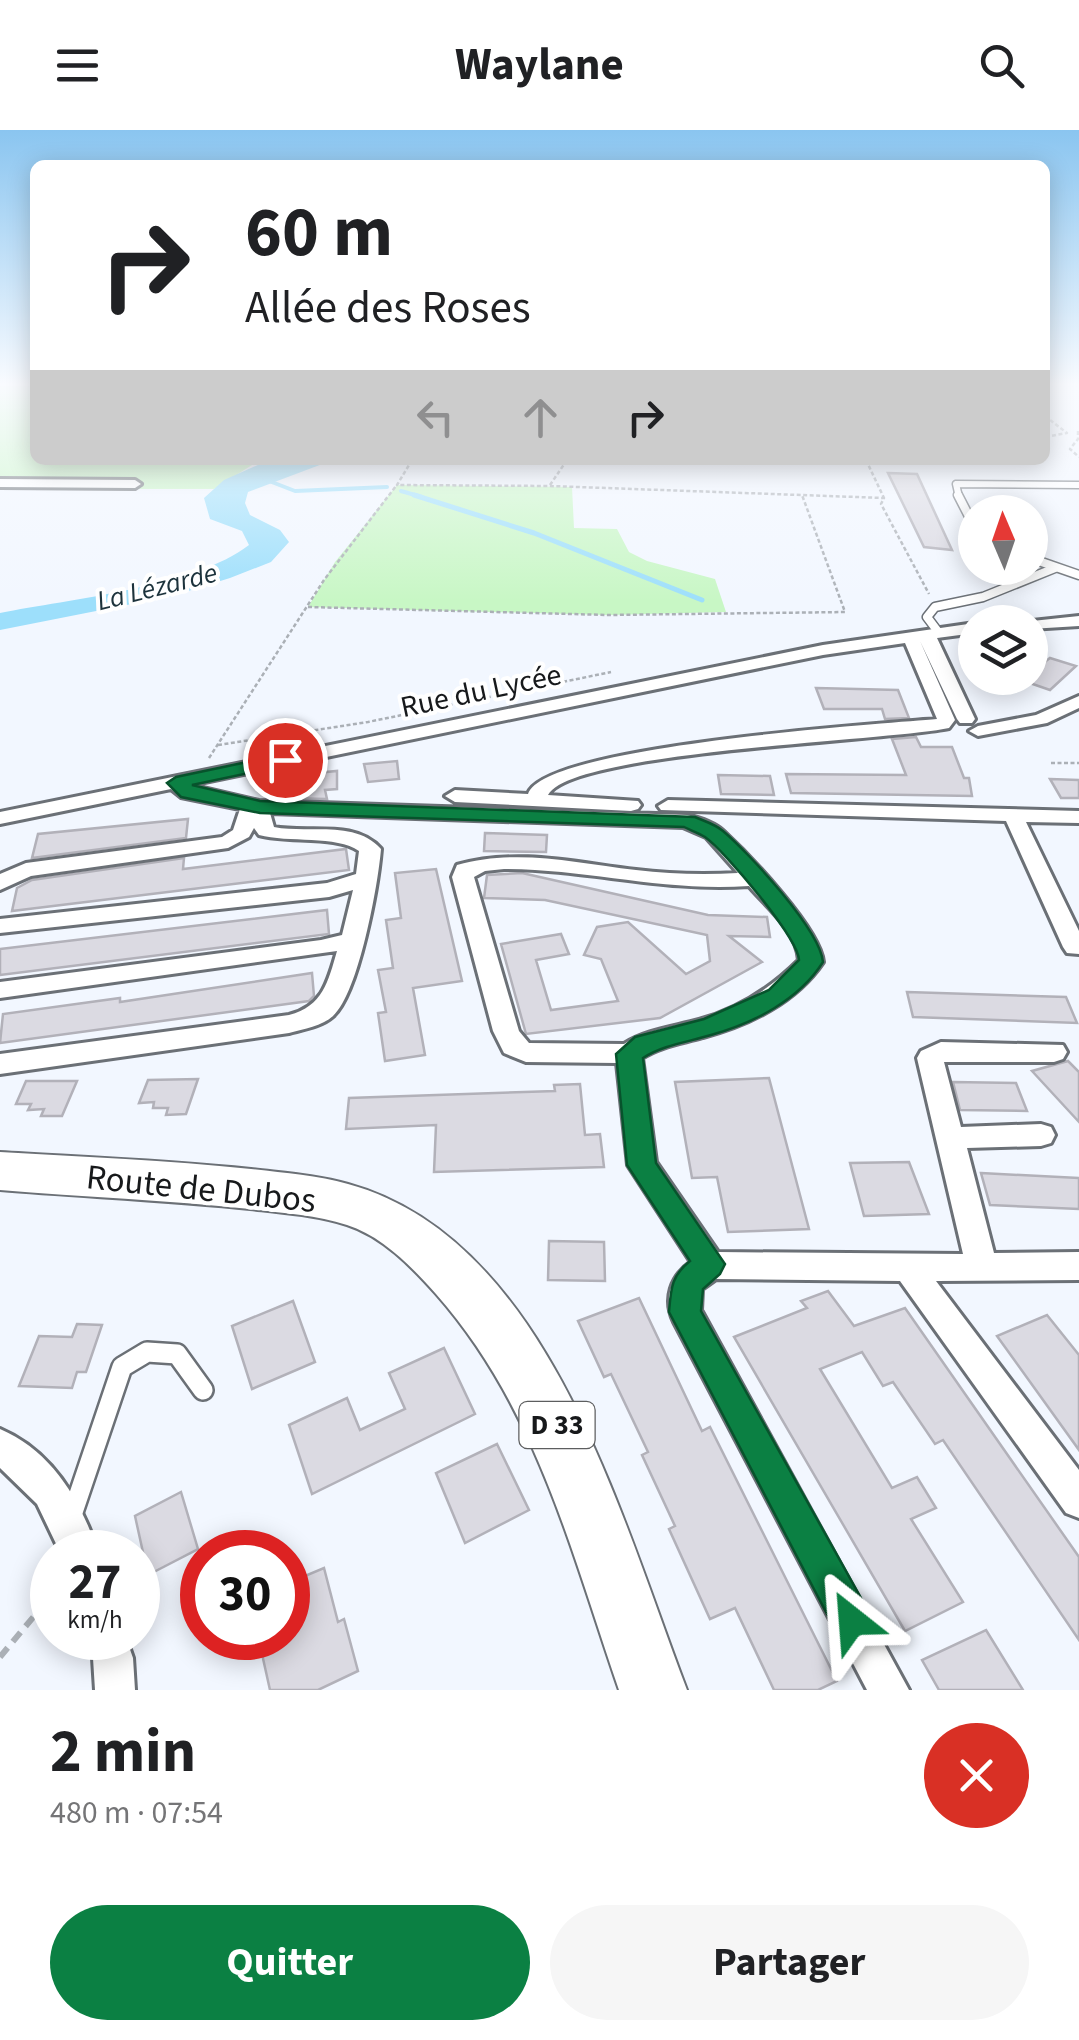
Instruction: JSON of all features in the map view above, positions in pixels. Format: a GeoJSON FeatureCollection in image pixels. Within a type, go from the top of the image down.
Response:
{"type":"FeatureCollection","features":[{"type":"Feature","properties":{"kind":"main road","name":"Route de Dubos"},"geometry":{"type":"LineString","coordinates":[[0,1170],[214,1184],[312,1196],[376,1215],[424,1248],[478,1298],[522,1358],[556,1422],[653,1690]]}},
{"type":"Feature","properties":{"kind":"street"},"geometry":{"type":"LineString","coordinates":[[0,482],[135,484]]}},
{"type":"Feature","properties":{"kind":"street"},"geometry":{"type":"LineString","coordinates":[[1048,623],[1079,621]]}},
{"type":"Feature","properties":{"kind":"street","name":"Rue du Lycée"},"geometry":{"type":"LineString","coordinates":[[0,818],[648,684],[958,630]]}},
{"type":"Feature","properties":{"kind":"street"},"geometry":{"type":"LineString","coordinates":[[925,634],[959,724]]}},
{"type":"Feature","properties":{"kind":"street"},"geometry":{"type":"LineString","coordinates":[[536,802],[540,787],[549,782],[658,754],[780,736],[959,724],[1008,726],[1041,719],[1079,701]]}},
{"type":"Feature","properties":{"kind":"street"},"geometry":{"type":"LineString","coordinates":[[176,783],[188,793],[256,806],[687,821],[714,833],[790,918],[810,948],[812,962],[778,996],[712,1026],[644,1044],[629,1054],[526,1052],[513,1046],[463,876],[465,870],[477,865],[510,864],[566,866],[638,878],[754,879]]}},
{"type":"Feature","properties":{"kind":"street"},"geometry":{"type":"LineString","coordinates":[[455,796],[536,802],[1079,817]]}},
{"type":"Feature","properties":{"kind":"street"},"geometry":{"type":"LineString","coordinates":[[0,1064],[313,1018],[329,1006],[350,940],[370,849],[352,836],[280,836],[266,832],[256,806]]}},
{"type":"Feature","properties":{"kind":"street"},"geometry":{"type":"LineString","coordinates":[[0,884],[26,870],[228,842],[242,833],[256,806]]}},
{"type":"Feature","properties":{"kind":"street"},"geometry":{"type":"LineString","coordinates":[[1013,815],[1075,946]]}},
{"type":"Feature","properties":{"kind":"street"},"geometry":{"type":"LineString","coordinates":[[0,926],[329,890],[366,878]]}},
{"type":"Feature","properties":{"kind":"street"},"geometry":{"type":"LineString","coordinates":[[0,990],[321,948],[350,940]]}},
{"type":"Feature","properties":{"kind":"street"},"geometry":{"type":"LineString","coordinates":[[982,1267],[931,1066],[934,1054],[1054,1052]]}},
{"type":"Feature","properties":{"kind":"street"},"geometry":{"type":"LineString","coordinates":[[629,1054],[642,1165],[710,1264]]}},
{"type":"Feature","properties":{"kind":"street"},"geometry":{"type":"LineString","coordinates":[[949,1138],[1041,1135]]}},
{"type":"Feature","properties":{"kind":"street"},"geometry":{"type":"LineString","coordinates":[[889,1690],[685,1312],[688,1282],[710,1264],[1079,1266]]}},
{"type":"Feature","properties":{"kind":"street"},"geometry":{"type":"LineString","coordinates":[[908,1268],[1079,1500]]}},
{"type":"Feature","properties":{"kind":"street"},"geometry":{"type":"LineString","coordinates":[[0,1447],[31,1466],[61,1506],[71,1530]]}},
{"type":"Feature","properties":{"kind":"street"},"geometry":{"type":"LineString","coordinates":[[113,1660],[115,1690]]}},
{"type":"Feature","properties":{"kind":"lane"},"geometry":{"type":"LineString","coordinates":[[958,495],[956,484],[1079,485]]}},
{"type":"Feature","properties":{"kind":"lane"},"geometry":{"type":"LineString","coordinates":[[1048,566],[1079,575]]}},
{"type":"Feature","properties":{"kind":"lane"},"geometry":{"type":"LineString","coordinates":[[925,634],[927,617],[935,607],[983,597],[1054,568]]}},
{"type":"Feature","properties":{"kind":"lane"},"geometry":{"type":"LineString","coordinates":[[76,1530],[122,1367],[136,1355],[153,1349],[177,1354],[202,1390]]}},
{"type":"Feature","properties":{"kind":"path"},"geometry":{"type":"LineString","coordinates":[[210,776],[206,762],[324,580],[409,465]]}},
{"type":"Feature","properties":{"kind":"path"},"geometry":{"type":"LineString","coordinates":[[550,486],[563,465]]}},
{"type":"Feature","properties":{"kind":"path"},"geometry":{"type":"LineString","coordinates":[[868,465],[884,498]]}},
{"type":"Feature","properties":{"kind":"path"},"geometry":{"type":"LineString","coordinates":[[397,485],[550,486],[884,498]]}},
{"type":"Feature","properties":{"kind":"path"},"geometry":{"type":"LineString","coordinates":[[308,607],[608,615],[844,612],[802,495]]}},
{"type":"Feature","properties":{"kind":"path"},"geometry":{"type":"LineString","coordinates":[[884,498],[881,504],[935,607]]}},
{"type":"Feature","properties":{"kind":"path"},"geometry":{"type":"LineString","coordinates":[[218,745],[368,722],[611,672]]}},
{"type":"Feature","properties":{"kind":"path"},"geometry":{"type":"LineString","coordinates":[[1051,763],[1079,763]]}},
{"type":"Feature","properties":{"kind":"path"},"geometry":{"type":"LineString","coordinates":[[0,1657],[30,1621]]}},
{"type":"Feature","properties":{"kind":"green space"},"geometry":{"type":"Polygon","coordinates":[[[0,456],[30,456],[30,465],[252,465],[214,489],[135,489],[138,484],[0,480],[0,456]]]}},
{"type":"Feature","properties":{"kind":"green space"},"geometry":{"type":"Polygon","coordinates":[[[397,485],[572,487],[574,528],[617,529],[629,552],[647,561],[715,579],[726,612],[608,615],[308,607],[335,562],[397,485]]]}},
{"type":"Feature","properties":{"kind":"water","name":"La Lézarde"},"geometry":{"type":"Polygon","coordinates":[[[258,465],[320,465],[248,492],[245,503],[250,515],[280,530],[289,542],[271,562],[172,596],[0,630],[0,613],[165,581],[226,559],[249,545],[242,531],[210,519],[204,498],[224,480],[258,465]]]}},
{"type":"Feature","properties":{"kind":"building"},"geometry":{"type":"Polygon","coordinates":[[[888,473],[917,474],[952,550],[924,547],[888,473]]]}},
{"type":"Feature","properties":{"kind":"building"},"geometry":{"type":"Polygon","coordinates":[[[1048,660],[1076,666],[1050,690],[1048,689],[1048,660]]]}},
{"type":"Feature","properties":{"kind":"building"},"geometry":{"type":"Polygon","coordinates":[[[816,688],[898,690],[909,718],[885,719],[882,709],[824,709],[816,688]]]}},
{"type":"Feature","properties":{"kind":"building"},"geometry":{"type":"Polygon","coordinates":[[[916,737],[921,747],[952,747],[964,778],[969,778],[972,796],[791,793],[786,774],[906,775],[892,739],[916,737]]]}},
{"type":"Feature","properties":{"kind":"building"},"geometry":{"type":"Polygon","coordinates":[[[397,761],[399,779],[368,782],[364,764],[397,761]]]}},
{"type":"Feature","properties":{"kind":"building"},"geometry":{"type":"Polygon","coordinates":[[[337,771],[337,789],[325,790],[327,799],[284,798],[285,776],[337,771]]]}},
{"type":"Feature","properties":{"kind":"building"},"geometry":{"type":"Polygon","coordinates":[[[718,775],[770,776],[774,795],[721,794],[718,775]]]}},
{"type":"Feature","properties":{"kind":"building"},"geometry":{"type":"Polygon","coordinates":[[[1050,779],[1079,780],[1079,798],[1061,798],[1050,779]]]}},
{"type":"Feature","properties":{"kind":"building"},"geometry":{"type":"Polygon","coordinates":[[[188,819],[186,838],[32,858],[38,834],[188,819]]]}},
{"type":"Feature","properties":{"kind":"building"},"geometry":{"type":"Polygon","coordinates":[[[485,833],[547,835],[546,852],[484,851],[485,833]]]}},
{"type":"Feature","properties":{"kind":"building"},"geometry":{"type":"Polygon","coordinates":[[[346,849],[349,870],[12,911],[17,888],[32,880],[184,858],[183,869],[346,849]]]}},
{"type":"Feature","properties":{"kind":"building"},"geometry":{"type":"Polygon","coordinates":[[[436,869],[462,981],[413,988],[425,1055],[385,1061],[378,1013],[386,1012],[378,970],[393,968],[386,920],[401,918],[395,873],[436,869]]]}},
{"type":"Feature","properties":{"kind":"building"},"geometry":{"type":"Polygon","coordinates":[[[522,873],[708,915],[767,917],[770,937],[729,936],[762,962],[660,1018],[526,1034],[501,944],[561,934],[569,954],[536,960],[551,1010],[618,1001],[601,959],[584,955],[597,927],[628,922],[686,974],[710,961],[707,935],[545,900],[484,898],[487,875],[522,873]]]}},
{"type":"Feature","properties":{"kind":"building"},"geometry":{"type":"Polygon","coordinates":[[[327,910],[329,934],[0,975],[0,949],[327,910]]]}},
{"type":"Feature","properties":{"kind":"building"},"geometry":{"type":"Polygon","coordinates":[[[312,973],[314,996],[309,1001],[0,1043],[3,1014],[120,998],[120,1002],[312,973]]]}},
{"type":"Feature","properties":{"kind":"building"},"geometry":{"type":"Polygon","coordinates":[[[907,992],[1066,997],[1077,1023],[913,1017],[907,992]]]}},
{"type":"Feature","properties":{"kind":"building"},"geometry":{"type":"Polygon","coordinates":[[[1068,1061],[1079,1072],[1079,1122],[1032,1071],[1068,1061]]]}},
{"type":"Feature","properties":{"kind":"building"},"geometry":{"type":"Polygon","coordinates":[[[769,1078],[809,1229],[728,1232],[717,1177],[692,1178],[675,1082],[769,1078]]]}},
{"type":"Feature","properties":{"kind":"building"},"geometry":{"type":"Polygon","coordinates":[[[198,1079],[186,1114],[166,1115],[168,1108],[153,1108],[154,1102],[139,1103],[148,1080],[198,1079]]]}},
{"type":"Feature","properties":{"kind":"building"},"geometry":{"type":"Polygon","coordinates":[[[26,1081],[77,1081],[62,1116],[41,1116],[44,1109],[28,1110],[31,1104],[16,1104],[26,1081]]]}},
{"type":"Feature","properties":{"kind":"building"},"geometry":{"type":"Polygon","coordinates":[[[953,1082],[1016,1083],[1027,1111],[960,1110],[953,1082]]]}},
{"type":"Feature","properties":{"kind":"building"},"geometry":{"type":"Polygon","coordinates":[[[580,1084],[585,1135],[600,1134],[604,1167],[434,1172],[436,1125],[346,1129],[349,1098],[555,1091],[554,1085],[580,1084]]]}},
{"type":"Feature","properties":{"kind":"building"},"geometry":{"type":"Polygon","coordinates":[[[909,1162],[929,1214],[864,1216],[850,1163],[909,1162]]]}},
{"type":"Feature","properties":{"kind":"building"},"geometry":{"type":"Polygon","coordinates":[[[981,1173],[1079,1178],[1079,1209],[990,1205],[981,1173]]]}},
{"type":"Feature","properties":{"kind":"building"},"geometry":{"type":"Polygon","coordinates":[[[549,1241],[604,1242],[605,1281],[548,1280],[549,1241]]]}},
{"type":"Feature","properties":{"kind":"building"},"geometry":{"type":"Polygon","coordinates":[[[828,1291],[854,1326],[905,1308],[1079,1557],[1079,1640],[943,1440],[935,1444],[893,1382],[883,1386],[862,1352],[820,1369],[892,1488],[917,1477],[936,1508],[911,1519],[963,1602],[905,1631],[734,1337],[807,1308],[801,1301],[828,1291]]]}},
{"type":"Feature","properties":{"kind":"building"},"geometry":{"type":"Polygon","coordinates":[[[639,1298],[702,1431],[710,1427],[837,1681],[818,1690],[774,1690],[735,1608],[710,1619],[669,1529],[675,1526],[642,1455],[648,1452],[611,1374],[604,1377],[578,1321],[639,1298]]]}},
{"type":"Feature","properties":{"kind":"building"},"geometry":{"type":"Polygon","coordinates":[[[293,1301],[315,1362],[252,1389],[232,1326],[293,1301]]]}},
{"type":"Feature","properties":{"kind":"building"},"geometry":{"type":"Polygon","coordinates":[[[1047,1315],[1079,1355],[1079,1450],[997,1336],[1047,1315]]]}},
{"type":"Feature","properties":{"kind":"building"},"geometry":{"type":"Polygon","coordinates":[[[77,1324],[102,1325],[86,1372],[77,1372],[72,1388],[19,1386],[39,1336],[72,1337],[77,1324]]]}},
{"type":"Feature","properties":{"kind":"building"},"geometry":{"type":"Polygon","coordinates":[[[444,1348],[475,1414],[312,1494],[289,1425],[347,1398],[360,1430],[405,1409],[389,1373],[444,1348]]]}},
{"type":"Feature","properties":{"kind":"building"},"geometry":{"type":"Polygon","coordinates":[[[497,1444],[529,1510],[465,1543],[436,1473],[497,1444]]]}},
{"type":"Feature","properties":{"kind":"building"},"geometry":{"type":"Polygon","coordinates":[[[181,1492],[192,1530],[180,1530],[180,1558],[160,1569],[160,1530],[138,1530],[135,1516],[181,1492]]]}},
{"type":"Feature","properties":{"kind":"building"},"geometry":{"type":"Polygon","coordinates":[[[324,1568],[338,1622],[344,1619],[358,1671],[318,1690],[270,1690],[263,1660],[310,1660],[310,1574],[324,1568]]]}},
{"type":"Feature","properties":{"kind":"building"},"geometry":{"type":"Polygon","coordinates":[[[986,1630],[1023,1690],[939,1690],[922,1660],[986,1630]]]}},
{"type":"Feature","properties":{"kind":"waterway"},"geometry":{"type":"LineString","coordinates":[[264,479],[295,491],[387,487]]}},
{"type":"Feature","properties":{"kind":"waterway"},"geometry":{"type":"LineString","coordinates":[[401,491],[422,497]]}},
{"type":"Feature","properties":{"kind":"waterway"},"geometry":{"type":"LineString","coordinates":[[414,495],[534,533],[702,600]]}},
{"type":"Feature","properties":{"kind":"route"},"geometry":{"type":"LineString","coordinates":[[285,760],[176,783],[188,793],[260,807],[687,821],[714,833],[790,918],[810,948],[812,962],[778,996],[712,1026],[644,1044],[629,1054],[642,1165],[710,1264],[688,1282],[685,1312],[852,1621]]}}]}
